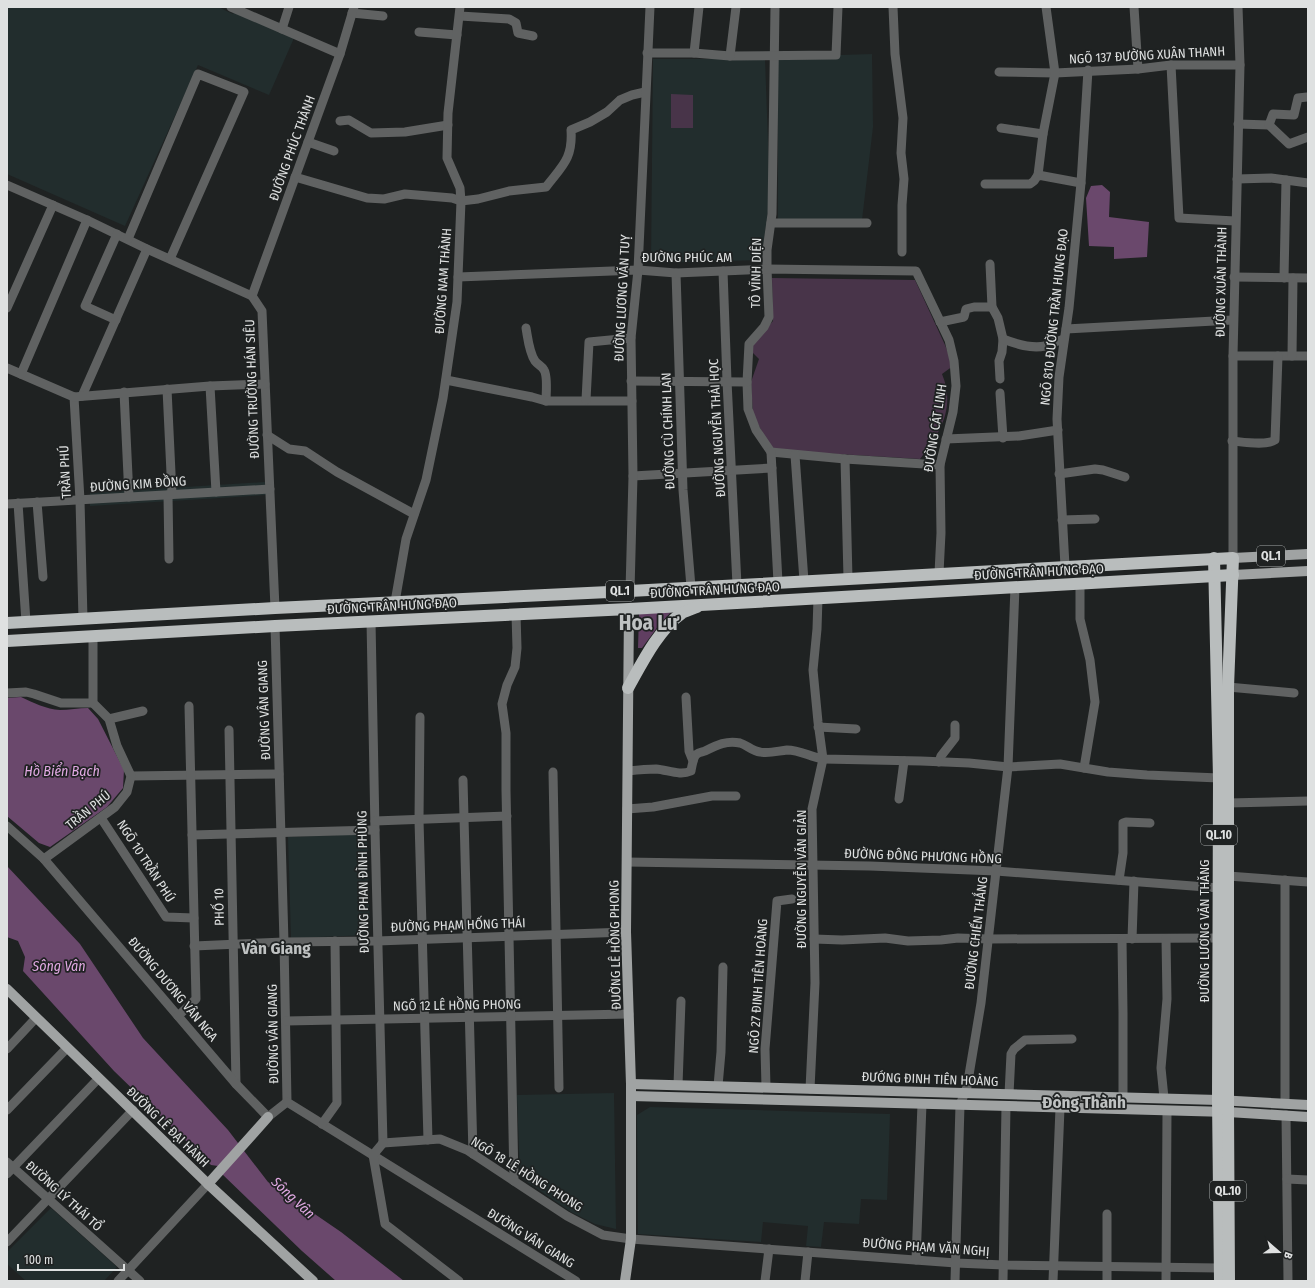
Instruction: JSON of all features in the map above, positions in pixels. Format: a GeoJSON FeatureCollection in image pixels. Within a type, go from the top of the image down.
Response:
{"type":"FeatureCollection","features":[{"type":"Feature","properties":{"kind":"highway","name":"ĐƯỜNG LƯƠNG VĂN THĂNG"},"geometry":{"type":"LineString","coordinates":[[1214,558],[1219,778],[1218,938],[1229,1281]]}},
{"type":"Feature","properties":{"kind":"highway","name":"ĐƯỜNG TRÂN HƯNG ĐẠO"},"geometry":{"type":"LineString","coordinates":[[7,623],[1233,558]]}},
{"type":"Feature","properties":{"kind":"highway","name":"ĐƯỜNG LƯƠNG VĂN THĂNG"},"geometry":{"type":"LineString","coordinates":[[1220,1281],[1228,876],[1228,687],[1233,558]]}},
{"type":"Feature","properties":{"kind":"highway","name":"ĐƯỜNG TRÂN HƯNG ĐẠO"},"geometry":{"type":"LineString","coordinates":[[7,641],[371,621],[629,609],[1233,575]]}},
{"type":"Feature","properties":{"kind":"highway"},"geometry":{"type":"LineString","coordinates":[[629,609],[630,591]]}},
{"type":"Feature","properties":{"kind":"highway"},"geometry":{"type":"LineString","coordinates":[[628,688],[667,626],[683,613],[704,604]]}},
{"type":"Feature","properties":{"kind":"highway"},"geometry":{"type":"LineString","coordinates":[[275,608],[275,626]]}},
{"type":"Feature","properties":{"kind":"highway"},"geometry":{"type":"LineString","coordinates":[[83,619],[88,636]]}},
{"type":"Feature","properties":{"kind":"main road","name":"QL.1"},"geometry":{"type":"LineString","coordinates":[[1233,558],[1308,554]]}},
{"type":"Feature","properties":{"kind":"main road","name":"QL.1"},"geometry":{"type":"LineString","coordinates":[[1233,575],[1308,571]]}},
{"type":"Feature","properties":{"kind":"main road","name":"ĐUỜNG LÊ HỒNG PHONG"},"geometry":{"type":"LineString","coordinates":[[625,1281],[631,1239],[631,1084],[626,932],[629,609]]}},
{"type":"Feature","properties":{"kind":"main road","name":"ĐƯỜNG LÊ ĐẠI HÀNH"},"geometry":{"type":"LineString","coordinates":[[7,990],[208,1184],[314,1281]]}},
{"type":"Feature","properties":{"kind":"main road","name":"ĐƯỚNG ĐINH TIÊN HOÀNG"},"geometry":{"type":"LineString","coordinates":[[631,1084],[1164,1098],[1223,1106]]}},
{"type":"Feature","properties":{"kind":"main road","name":"ĐƯỚNG ĐINH TIÊN HOÀNG"},"geometry":{"type":"LineString","coordinates":[[631,1096],[1167,1111],[1223,1106]]}},
{"type":"Feature","properties":{"kind":"main road"},"geometry":{"type":"LineString","coordinates":[[1223,1106],[1285,1104],[1308,1105]]}},
{"type":"Feature","properties":{"kind":"main road"},"geometry":{"type":"LineString","coordinates":[[1223,1106],[1308,1117]]}},
{"type":"Feature","properties":{"kind":"main road"},"geometry":{"type":"LineString","coordinates":[[208,1184],[268,1117]]}},
{"type":"Feature","properties":{"kind":"street"},"geometry":{"type":"LineString","coordinates":[[231,7],[340,54]]}},
{"type":"Feature","properties":{"kind":"street"},"geometry":{"type":"LineString","coordinates":[[282,29],[290,7]]}},
{"type":"Feature","properties":{"kind":"street","name":"ĐƯỜNG LƯƠNG VĂN TUỴ"},"geometry":{"type":"LineString","coordinates":[[630,591],[633,476],[631,338],[638,270],[650,7]]}},
{"type":"Feature","properties":{"kind":"street"},"geometry":{"type":"LineString","coordinates":[[694,53],[699,7]]}},
{"type":"Feature","properties":{"kind":"street"},"geometry":{"type":"LineString","coordinates":[[730,56],[736,7]]}},
{"type":"Feature","properties":{"kind":"street","name":"TÔ VĨNH DIỆN"},"geometry":{"type":"LineString","coordinates":[[771,452],[756,430],[748,409],[747,382],[749,344],[764,327],[769,317],[767,250],[771,223],[775,7]]}},
{"type":"Feature","properties":{"kind":"street"},"geometry":{"type":"LineString","coordinates":[[647,53],[694,53],[730,56],[836,54],[838,7]]}},
{"type":"Feature","properties":{"kind":"street"},"geometry":{"type":"LineString","coordinates":[[893,7],[895,54],[903,118],[901,153],[904,179],[902,205],[902,252]]}},
{"type":"Feature","properties":{"kind":"street"},"geometry":{"type":"LineString","coordinates":[[985,184],[1030,184],[1038,175],[1043,134],[1055,73],[1046,7]]}},
{"type":"Feature","properties":{"kind":"street"},"geometry":{"type":"LineString","coordinates":[[1134,7],[1138,69]]}},
{"type":"Feature","properties":{"kind":"street","name":"ĐƯỜNG XUÂN THÀNH"},"geometry":{"type":"LineString","coordinates":[[1233,558],[1233,320],[1240,65],[1238,7]]}},
{"type":"Feature","properties":{"kind":"street"},"geometry":{"type":"LineString","coordinates":[[353,10],[383,16]]}},
{"type":"Feature","properties":{"kind":"street","name":"ĐƯỜNG PHÚC THÀNH"},"geometry":{"type":"LineString","coordinates":[[252,296],[340,54],[353,10]]}},
{"type":"Feature","properties":{"kind":"street"},"geometry":{"type":"LineString","coordinates":[[460,12],[512,20],[516,23],[518,33],[533,36]]}},
{"type":"Feature","properties":{"kind":"street","name":"ĐƯỜNG NAM THÀNH"},"geometry":{"type":"LineString","coordinates":[[395,602],[406,539],[426,480],[446,380],[457,302],[461,201],[460,188],[447,158],[448,125],[460,12]]}},
{"type":"Feature","properties":{"kind":"street"},"geometry":{"type":"LineString","coordinates":[[419,32],[457,35]]}},
{"type":"Feature","properties":{"kind":"street"},"geometry":{"type":"LineString","coordinates":[[1171,65],[1179,218],[1235,221]]}},
{"type":"Feature","properties":{"kind":"street","name":"NGÕ 137 ĐƯỜNG XUÂN THANH"},"geometry":{"type":"LineString","coordinates":[[999,72],[1055,73],[1088,70],[1138,69],[1171,65],[1240,65]]}},
{"type":"Feature","properties":{"kind":"street","name":"NGÕ 810 ĐƯỜNG TRẦN HƯNG ĐẠO"},"geometry":{"type":"LineString","coordinates":[[1065,566],[1058,430],[1059,377],[1066,328],[1081,182],[1088,70]]}},
{"type":"Feature","properties":{"kind":"street"},"geometry":{"type":"LineString","coordinates":[[128,239],[198,74],[244,92],[170,259]]}},
{"type":"Feature","properties":{"kind":"street"},"geometry":{"type":"LineString","coordinates":[[295,177],[367,198],[384,199],[405,194],[452,198],[461,201],[478,199],[509,190],[546,187],[566,161],[572,145],[571,130],[590,122],[607,112],[620,100],[632,95],[646,92]]}},
{"type":"Feature","properties":{"kind":"street"},"geometry":{"type":"LineString","coordinates":[[1269,125],[1273,114],[1294,115],[1298,98],[1307,97]]}},
{"type":"Feature","properties":{"kind":"street"},"geometry":{"type":"LineString","coordinates":[[340,121],[349,120],[371,133],[405,132],[448,125]]}},
{"type":"Feature","properties":{"kind":"street"},"geometry":{"type":"LineString","coordinates":[[1238,124],[1269,125],[1289,144],[1308,137]]}},
{"type":"Feature","properties":{"kind":"street"},"geometry":{"type":"LineString","coordinates":[[1001,128],[1043,134]]}},
{"type":"Feature","properties":{"kind":"street"},"geometry":{"type":"LineString","coordinates":[[308,142],[334,151]]}},
{"type":"Feature","properties":{"kind":"street"},"geometry":{"type":"LineString","coordinates":[[1038,175],[1081,182]]}},
{"type":"Feature","properties":{"kind":"street"},"geometry":{"type":"LineString","coordinates":[[1237,179],[1271,178],[1308,183]]}},
{"type":"Feature","properties":{"kind":"street"},"geometry":{"type":"LineString","coordinates":[[1284,278],[1286,180]]}},
{"type":"Feature","properties":{"kind":"street"},"geometry":{"type":"LineString","coordinates":[[8,188],[87,220],[147,249],[252,296]]}},
{"type":"Feature","properties":{"kind":"street"},"geometry":{"type":"LineString","coordinates":[[7,308],[53,205]]}},
{"type":"Feature","properties":{"kind":"street"},"geometry":{"type":"LineString","coordinates":[[21,374],[87,220]]}},
{"type":"Feature","properties":{"kind":"street"},"geometry":{"type":"LineString","coordinates":[[771,223],[867,223]]}},
{"type":"Feature","properties":{"kind":"street"},"geometry":{"type":"LineString","coordinates":[[116,320],[84,306],[117,234]]}},
{"type":"Feature","properties":{"kind":"street"},"geometry":{"type":"LineString","coordinates":[[78,397],[116,320],[147,249]]}},
{"type":"Feature","properties":{"kind":"street"},"geometry":{"type":"LineString","coordinates":[[990,264],[992,308],[998,318],[1003,339],[1003,348],[999,361],[1000,379]]}},
{"type":"Feature","properties":{"kind":"street","name":"ĐƯỜNG PHÚC AM"},"geometry":{"type":"LineString","coordinates":[[458,277],[638,270],[676,273],[767,269],[916,271]]}},
{"type":"Feature","properties":{"kind":"street","name":"ĐƯỜNG NGUYỄN THÁI HỌC"},"geometry":{"type":"LineString","coordinates":[[723,271],[737,585]]}},
{"type":"Feature","properties":{"kind":"street","name":"ĐƯỜNG CÁT LINH"},"geometry":{"type":"LineString","coordinates":[[916,271],[949,340],[954,361],[956,386],[953,412],[940,465],[941,533],[939,573]]}},
{"type":"Feature","properties":{"kind":"street","name":"ĐƯỜNG CÙ CHÍNH LAN"},"geometry":{"type":"LineString","coordinates":[[676,273],[683,474],[691,587]]}},
{"type":"Feature","properties":{"kind":"street"},"geometry":{"type":"LineString","coordinates":[[1234,277],[1308,278]]}},
{"type":"Feature","properties":{"kind":"street"},"geometry":{"type":"LineString","coordinates":[[1292,356],[1293,278]]}},
{"type":"Feature","properties":{"kind":"street","name":"ĐƯỜNG TRƯỜNG HÁN SIÊU"},"geometry":{"type":"LineString","coordinates":[[252,296],[262,311],[275,608]]}},
{"type":"Feature","properties":{"kind":"street"},"geometry":{"type":"LineString","coordinates":[[940,322],[964,317],[966,309],[974,307],[992,308]]}},
{"type":"Feature","properties":{"kind":"street"},"geometry":{"type":"LineString","coordinates":[[1066,328],[1233,320]]}},
{"type":"Feature","properties":{"kind":"street"},"geometry":{"type":"LineString","coordinates":[[526,328],[529,347],[533,357],[544,369],[546,374],[546,401]]}},
{"type":"Feature","properties":{"kind":"street"},"geometry":{"type":"LineString","coordinates":[[586,400],[589,342],[631,338]]}},
{"type":"Feature","properties":{"kind":"street"},"geometry":{"type":"LineString","coordinates":[[1003,339],[1034,347],[1045,346],[1064,339]]}},
{"type":"Feature","properties":{"kind":"street"},"geometry":{"type":"LineString","coordinates":[[1233,356],[1308,356]]}},
{"type":"Feature","properties":{"kind":"street"},"geometry":{"type":"LineString","coordinates":[[1232,441],[1257,443],[1273,442],[1276,440],[1278,356]]}},
{"type":"Feature","properties":{"kind":"street"},"geometry":{"type":"LineString","coordinates":[[7,368],[78,397],[210,386],[265,384]]}},
{"type":"Feature","properties":{"kind":"street"},"geometry":{"type":"LineString","coordinates":[[446,380],[546,401],[632,401]]}},
{"type":"Feature","properties":{"kind":"street"},"geometry":{"type":"LineString","coordinates":[[631,381],[747,382]]}},
{"type":"Feature","properties":{"kind":"street"},"geometry":{"type":"LineString","coordinates":[[210,386],[216,492]]}},
{"type":"Feature","properties":{"kind":"street"},"geometry":{"type":"LineString","coordinates":[[167,389],[170,495],[169,559]]}},
{"type":"Feature","properties":{"kind":"street"},"geometry":{"type":"LineString","coordinates":[[124,392],[129,497]]}},
{"type":"Feature","properties":{"kind":"street"},"geometry":{"type":"LineString","coordinates":[[1000,393],[1003,438]]}},
{"type":"Feature","properties":{"kind":"street","name":"TRẦN PHÚ"},"geometry":{"type":"LineString","coordinates":[[78,397],[83,619]]}},
{"type":"Feature","properties":{"kind":"street"},"geometry":{"type":"LineString","coordinates":[[946,440],[1003,438],[1058,430]]}},
{"type":"Feature","properties":{"kind":"street"},"geometry":{"type":"LineString","coordinates":[[268,435],[290,449],[304,451],[337,472],[414,514]]}},
{"type":"Feature","properties":{"kind":"street"},"geometry":{"type":"LineString","coordinates":[[778,582],[771,452],[845,459],[940,465]]}},
{"type":"Feature","properties":{"kind":"street"},"geometry":{"type":"LineString","coordinates":[[795,455],[804,581]]}},
{"type":"Feature","properties":{"kind":"street"},"geometry":{"type":"LineString","coordinates":[[845,459],[848,578]]}},
{"type":"Feature","properties":{"kind":"street"},"geometry":{"type":"LineString","coordinates":[[633,476],[772,468]]}},
{"type":"Feature","properties":{"kind":"street"},"geometry":{"type":"LineString","coordinates":[[1060,474],[1095,469],[1125,477]]}},
{"type":"Feature","properties":{"kind":"street","name":"ĐƯỜNG KIM ĐỒNG"},"geometry":{"type":"LineString","coordinates":[[7,504],[270,489]]}},
{"type":"Feature","properties":{"kind":"street"},"geometry":{"type":"LineString","coordinates":[[37,502],[42,577]]}},
{"type":"Feature","properties":{"kind":"street"},"geometry":{"type":"LineString","coordinates":[[18,503],[26,622]]}},
{"type":"Feature","properties":{"kind":"street"},"geometry":{"type":"LineString","coordinates":[[1062,520],[1095,519]]}},
{"type":"Feature","properties":{"kind":"street"},"geometry":{"type":"LineString","coordinates":[[1080,583],[1080,619],[1090,660],[1096,702],[1084,768]]}},
{"type":"Feature","properties":{"kind":"street","name":"ĐƯỜNG CHIẾN THẮNG"},"geometry":{"type":"LineString","coordinates":[[955,1281],[960,1105],[967,1087],[980,1011],[1008,767],[1015,587]]}},
{"type":"Feature","properties":{"kind":"street","name":"ĐƯỜNG NGUYỄN VĂN GIẢN"},"geometry":{"type":"LineString","coordinates":[[810,1089],[815,983],[812,809],[823,759],[818,727],[813,670],[818,598]]}},
{"type":"Feature","properties":{"kind":"street"},"geometry":{"type":"LineString","coordinates":[[514,1181],[506,733],[502,704],[514,667],[517,648],[516,614]]}},
{"type":"Feature","properties":{"kind":"street","name":"ĐƯỜNG PHAN ĐÌNH PHÙNG"},"geometry":{"type":"LineString","coordinates":[[371,621],[383,1143]]}},
{"type":"Feature","properties":{"kind":"street","name":"ĐƯỜNG VÂN GIANG"},"geometry":{"type":"LineString","coordinates":[[275,626],[287,1102],[576,1281]]}},
{"type":"Feature","properties":{"kind":"street"},"geometry":{"type":"LineString","coordinates":[[88,636],[93,703],[109,719],[117,746],[131,776],[230,776],[279,774]]}},
{"type":"Feature","properties":{"kind":"street"},"geometry":{"type":"LineString","coordinates":[[1228,687],[1294,693]]}},
{"type":"Feature","properties":{"kind":"street"},"geometry":{"type":"LineString","coordinates":[[7,693],[26,692],[61,703],[93,703]]}},
{"type":"Feature","properties":{"kind":"street"},"geometry":{"type":"LineString","coordinates":[[686,697],[688,751],[694,761]]}},
{"type":"Feature","properties":{"kind":"street"},"geometry":{"type":"LineString","coordinates":[[178,1016],[196,999],[189,706]]}},
{"type":"Feature","properties":{"kind":"street"},"geometry":{"type":"LineString","coordinates":[[109,719],[143,711]]}},
{"type":"Feature","properties":{"kind":"street"},"geometry":{"type":"LineString","coordinates":[[420,717],[419,820],[428,1140]]}},
{"type":"Feature","properties":{"kind":"street"},"geometry":{"type":"LineString","coordinates":[[939,762],[941,756],[955,738],[955,725]]}},
{"type":"Feature","properties":{"kind":"street"},"geometry":{"type":"LineString","coordinates":[[818,727],[856,729]]}},
{"type":"Feature","properties":{"kind":"street","name":"PHỐ 10"},"geometry":{"type":"LineString","coordinates":[[229,730],[236,1084]]}},
{"type":"Feature","properties":{"kind":"street"},"geometry":{"type":"LineString","coordinates":[[628,771],[658,769],[687,773],[691,771],[694,757],[697,754],[723,742],[740,743],[761,753],[787,750],[799,751],[813,757],[823,759],[939,762],[1008,767],[1060,764],[1108,772],[1219,778]]}},
{"type":"Feature","properties":{"kind":"street"},"geometry":{"type":"LineString","coordinates":[[899,799],[904,761]]}},
{"type":"Feature","properties":{"kind":"street"},"geometry":{"type":"LineString","coordinates":[[553,772],[559,1088]]}},
{"type":"Feature","properties":{"kind":"street","name":"TRẦN PHÚ"},"geometry":{"type":"LineString","coordinates":[[44,859],[116,807],[127,792],[131,776]]}},
{"type":"Feature","properties":{"kind":"street"},"geometry":{"type":"LineString","coordinates":[[463,780],[473,1154]]}},
{"type":"Feature","properties":{"kind":"street"},"geometry":{"type":"LineString","coordinates":[[627,809],[665,805],[712,796],[736,796]]}},
{"type":"Feature","properties":{"kind":"street"},"geometry":{"type":"LineString","coordinates":[[1228,804],[1308,802]]}},
{"type":"Feature","properties":{"kind":"street"},"geometry":{"type":"LineString","coordinates":[[192,834],[281,832],[419,820],[507,816]]}},
{"type":"Feature","properties":{"kind":"street","name":"NGÕ 10 TRẦN PHÚ"},"geometry":{"type":"LineString","coordinates":[[101,818],[166,917],[194,918]]}},
{"type":"Feature","properties":{"kind":"street"},"geometry":{"type":"LineString","coordinates":[[1119,880],[1123,853],[1123,823],[1150,822]]}},
{"type":"Feature","properties":{"kind":"street","name":"ĐƯỜNG DƯƠNG VÂN NGA"},"geometry":{"type":"LineString","coordinates":[[7,826],[44,859],[236,1084],[268,1117]]}},
{"type":"Feature","properties":{"kind":"street","name":"ĐƯỜNG ĐÔNG PHƯƠNG HỒNG"},"geometry":{"type":"LineString","coordinates":[[627,862],[870,866],[996,871],[1219,888]]}},
{"type":"Feature","properties":{"kind":"street"},"geometry":{"type":"LineString","coordinates":[[1228,876],[1308,882]]}},
{"type":"Feature","properties":{"kind":"street"},"geometry":{"type":"LineString","coordinates":[[1285,880],[1285,1104]]}},
{"type":"Feature","properties":{"kind":"street"},"geometry":{"type":"LineString","coordinates":[[1132,939],[1134,881]]}},
{"type":"Feature","properties":{"kind":"street","name":"NGÕ 27 ĐINH TIÊN HOÀNG"},"geometry":{"type":"LineString","coordinates":[[766,1088],[765,1049],[777,901],[792,899]]}},
{"type":"Feature","properties":{"kind":"street","name":"ĐƯỜNG PHẠM HỐNG THÁI"},"geometry":{"type":"LineString","coordinates":[[194,946],[626,932]]}},
{"type":"Feature","properties":{"kind":"street"},"geometry":{"type":"LineString","coordinates":[[814,939],[842,940],[885,938],[908,941],[958,938],[1218,938]]}},
{"type":"Feature","properties":{"kind":"street"},"geometry":{"type":"LineString","coordinates":[[1122,939],[1123,1097]]}},
{"type":"Feature","properties":{"kind":"street"},"geometry":{"type":"LineString","coordinates":[[1164,1098],[1162,1068],[1167,999],[1166,939]]}},
{"type":"Feature","properties":{"kind":"street"},"geometry":{"type":"LineString","coordinates":[[322,1124],[337,1103],[335,941]]}},
{"type":"Feature","properties":{"kind":"street"},"geometry":{"type":"LineString","coordinates":[[718,1086],[721,1052],[723,967]]}},
{"type":"Feature","properties":{"kind":"street"},"geometry":{"type":"LineString","coordinates":[[678,1085],[681,1001]]}},
{"type":"Feature","properties":{"kind":"street","name":"NGÕ 12 LÊ HỒNG PHONG"},"geometry":{"type":"LineString","coordinates":[[286,1021],[629,1014]]}},
{"type":"Feature","properties":{"kind":"street"},"geometry":{"type":"LineString","coordinates":[[7,1049],[36,1018]]}},
{"type":"Feature","properties":{"kind":"street"},"geometry":{"type":"LineString","coordinates":[[1009,1094],[1011,1054],[1019,1044],[1025,1040],[1072,1039]]}},
{"type":"Feature","properties":{"kind":"street"},"geometry":{"type":"LineString","coordinates":[[7,1110],[67,1048]]}},
{"type":"Feature","properties":{"kind":"street"},"geometry":{"type":"LineString","coordinates":[[9,1168],[99,1078]]}},
{"type":"Feature","properties":{"kind":"street"},"geometry":{"type":"LineString","coordinates":[[836,1102],[837,1089]]}},
{"type":"Feature","properties":{"kind":"street"},"geometry":{"type":"LineString","coordinates":[[1053,1281],[1064,1108],[1068,1096]]}},
{"type":"Feature","properties":{"kind":"street"},"geometry":{"type":"LineString","coordinates":[[268,1117],[287,1102]]}},
{"type":"Feature","properties":{"kind":"street"},"geometry":{"type":"LineString","coordinates":[[916,1260],[922,1104]]}},
{"type":"Feature","properties":{"kind":"street"},"geometry":{"type":"LineString","coordinates":[[1003,1281],[1006,1106]]}},
{"type":"Feature","properties":{"kind":"street"},"geometry":{"type":"LineString","coordinates":[[7,1242],[133,1110]]}},
{"type":"Feature","properties":{"kind":"street"},"geometry":{"type":"LineString","coordinates":[[1166,1281],[1167,1111]]}},
{"type":"Feature","properties":{"kind":"street"},"geometry":{"type":"LineString","coordinates":[[1286,1115],[1288,1281]]}},
{"type":"Feature","properties":{"kind":"street","name":"NGÕ 18 LÊ HỒNG PHONG"},"geometry":{"type":"LineString","coordinates":[[383,1143],[440,1139],[467,1150],[567,1216],[603,1235],[631,1239]]}},
{"type":"Feature","properties":{"kind":"street"},"geometry":{"type":"LineString","coordinates":[[383,1143],[373,1155],[385,1224],[459,1281]]}},
{"type":"Feature","properties":{"kind":"street","name":"ĐƯỜNG LÝ THÁI TỔ"},"geometry":{"type":"LineString","coordinates":[[9,1168],[48,1199],[140,1281]]}},
{"type":"Feature","properties":{"kind":"street"},"geometry":{"type":"LineString","coordinates":[[1287,1179],[1308,1180]]}},
{"type":"Feature","properties":{"kind":"street"},"geometry":{"type":"LineString","coordinates":[[118,1281],[208,1184]]}},
{"type":"Feature","properties":{"kind":"street"},"geometry":{"type":"LineString","coordinates":[[1107,1214],[1107,1281]]}},
{"type":"Feature","properties":{"kind":"street","name":"ĐƯỜNG PHẠM VĂN NGHỊ"},"geometry":{"type":"LineString","coordinates":[[631,1239],[1004,1266],[1220,1268]]}},
{"type":"Feature","properties":{"kind":"street"},"geometry":{"type":"LineString","coordinates":[[766,1281],[769,1249]]}},
{"type":"Feature","properties":{"kind":"street"},"geometry":{"type":"LineString","coordinates":[[805,1281],[808,1252]]}},
{"type":"Feature","properties":{"kind":"shaded area"},"geometry":{"type":"Polygon","coordinates":[[[7,7],[218,7],[233,14],[234,11],[294,38],[269,95],[198,65],[125,226],[7,174],[7,7]]]}},
{"type":"Feature","properties":{"kind":"shaded area"},"geometry":{"type":"Polygon","coordinates":[[[872,54],[873,127],[862,220],[778,221],[778,57],[872,54]]]}},
{"type":"Feature","properties":{"kind":"shaded area"},"geometry":{"type":"Polygon","coordinates":[[[653,59],[765,59],[770,198],[761,260],[651,263],[653,59]]]}},
{"type":"Feature","properties":{"kind":"shaded area"},"geometry":{"type":"Polygon","coordinates":[[[671,94],[693,95],[693,128],[671,128],[671,94]]]}},
{"type":"Feature","properties":{"kind":"shaded area"},"geometry":{"type":"Polygon","coordinates":[[[772,278],[915,280],[953,366],[942,374],[946,386],[947,398],[944,420],[934,440],[920,459],[772,450],[753,415],[751,382],[759,359],[751,351],[753,343],[773,321],[772,278]]]}},
{"type":"Feature","properties":{"kind":"shaded area"},"geometry":{"type":"Polygon","coordinates":[[[265,482],[266,495],[90,506],[90,493],[265,482]]]}},
{"type":"Feature","properties":{"kind":"shaded area"},"geometry":{"type":"Polygon","coordinates":[[[671,612],[642,648],[638,648],[639,614],[671,612]]]}},
{"type":"Feature","properties":{"kind":"shaded area"},"geometry":{"type":"Polygon","coordinates":[[[367,834],[370,935],[291,938],[288,837],[367,834]]]}},
{"type":"Feature","properties":{"kind":"shaded area"},"geometry":{"type":"Polygon","coordinates":[[[614,1093],[616,1229],[595,1224],[571,1212],[520,1177],[517,1095],[614,1093]]]}},
{"type":"Feature","properties":{"kind":"shaded area"},"geometry":{"type":"Polygon","coordinates":[[[650,1107],[890,1114],[887,1200],[861,1199],[859,1224],[824,1222],[821,1247],[806,1246],[808,1226],[763,1222],[761,1242],[638,1234],[637,1115],[650,1107]]]}},
{"type":"Feature","properties":{"kind":"shaded area"},"geometry":{"type":"Polygon","coordinates":[[[51,1208],[117,1267],[104,1281],[26,1281],[7,1264],[7,1252],[51,1208]]]}},
{"type":"Feature","properties":{"kind":"water"},"geometry":{"type":"Polygon","coordinates":[[[1102,185],[1110,192],[1109,217],[1149,222],[1147,257],[1114,259],[1114,247],[1089,246],[1086,198],[1091,186],[1102,185]]]}},
{"type":"Feature","properties":{"kind":"water","name":"Hồ Biển Bạch"},"geometry":{"type":"Polygon","coordinates":[[[21,697],[40,705],[55,709],[63,710],[88,708],[98,719],[124,770],[123,788],[107,807],[50,847],[39,843],[7,816],[7,698],[21,697]]]}},
{"type":"Feature","properties":{"kind":"water","name":"Sông Vân"},"geometry":{"type":"Polygon","coordinates":[[[7,866],[80,944],[143,1038],[228,1130],[268,1182],[341,1232],[404,1281],[336,1281],[302,1251],[222,1174],[218,1166],[211,1165],[114,1071],[23,971],[25,957],[18,941],[7,937],[7,866]]]}},
{"type":"Feature","properties":{"kind":"district","name":"Hoa Lư"},"geometry":{"type":"Point","coordinates":[649,623]}},
{"type":"Feature","properties":{"kind":"district","name":"Vân Giang"},"geometry":{"type":"Point","coordinates":[276,948]}},
{"type":"Feature","properties":{"kind":"district","name":"Đông Thành"},"geometry":{"type":"Point","coordinates":[1084,1102]}}]}
